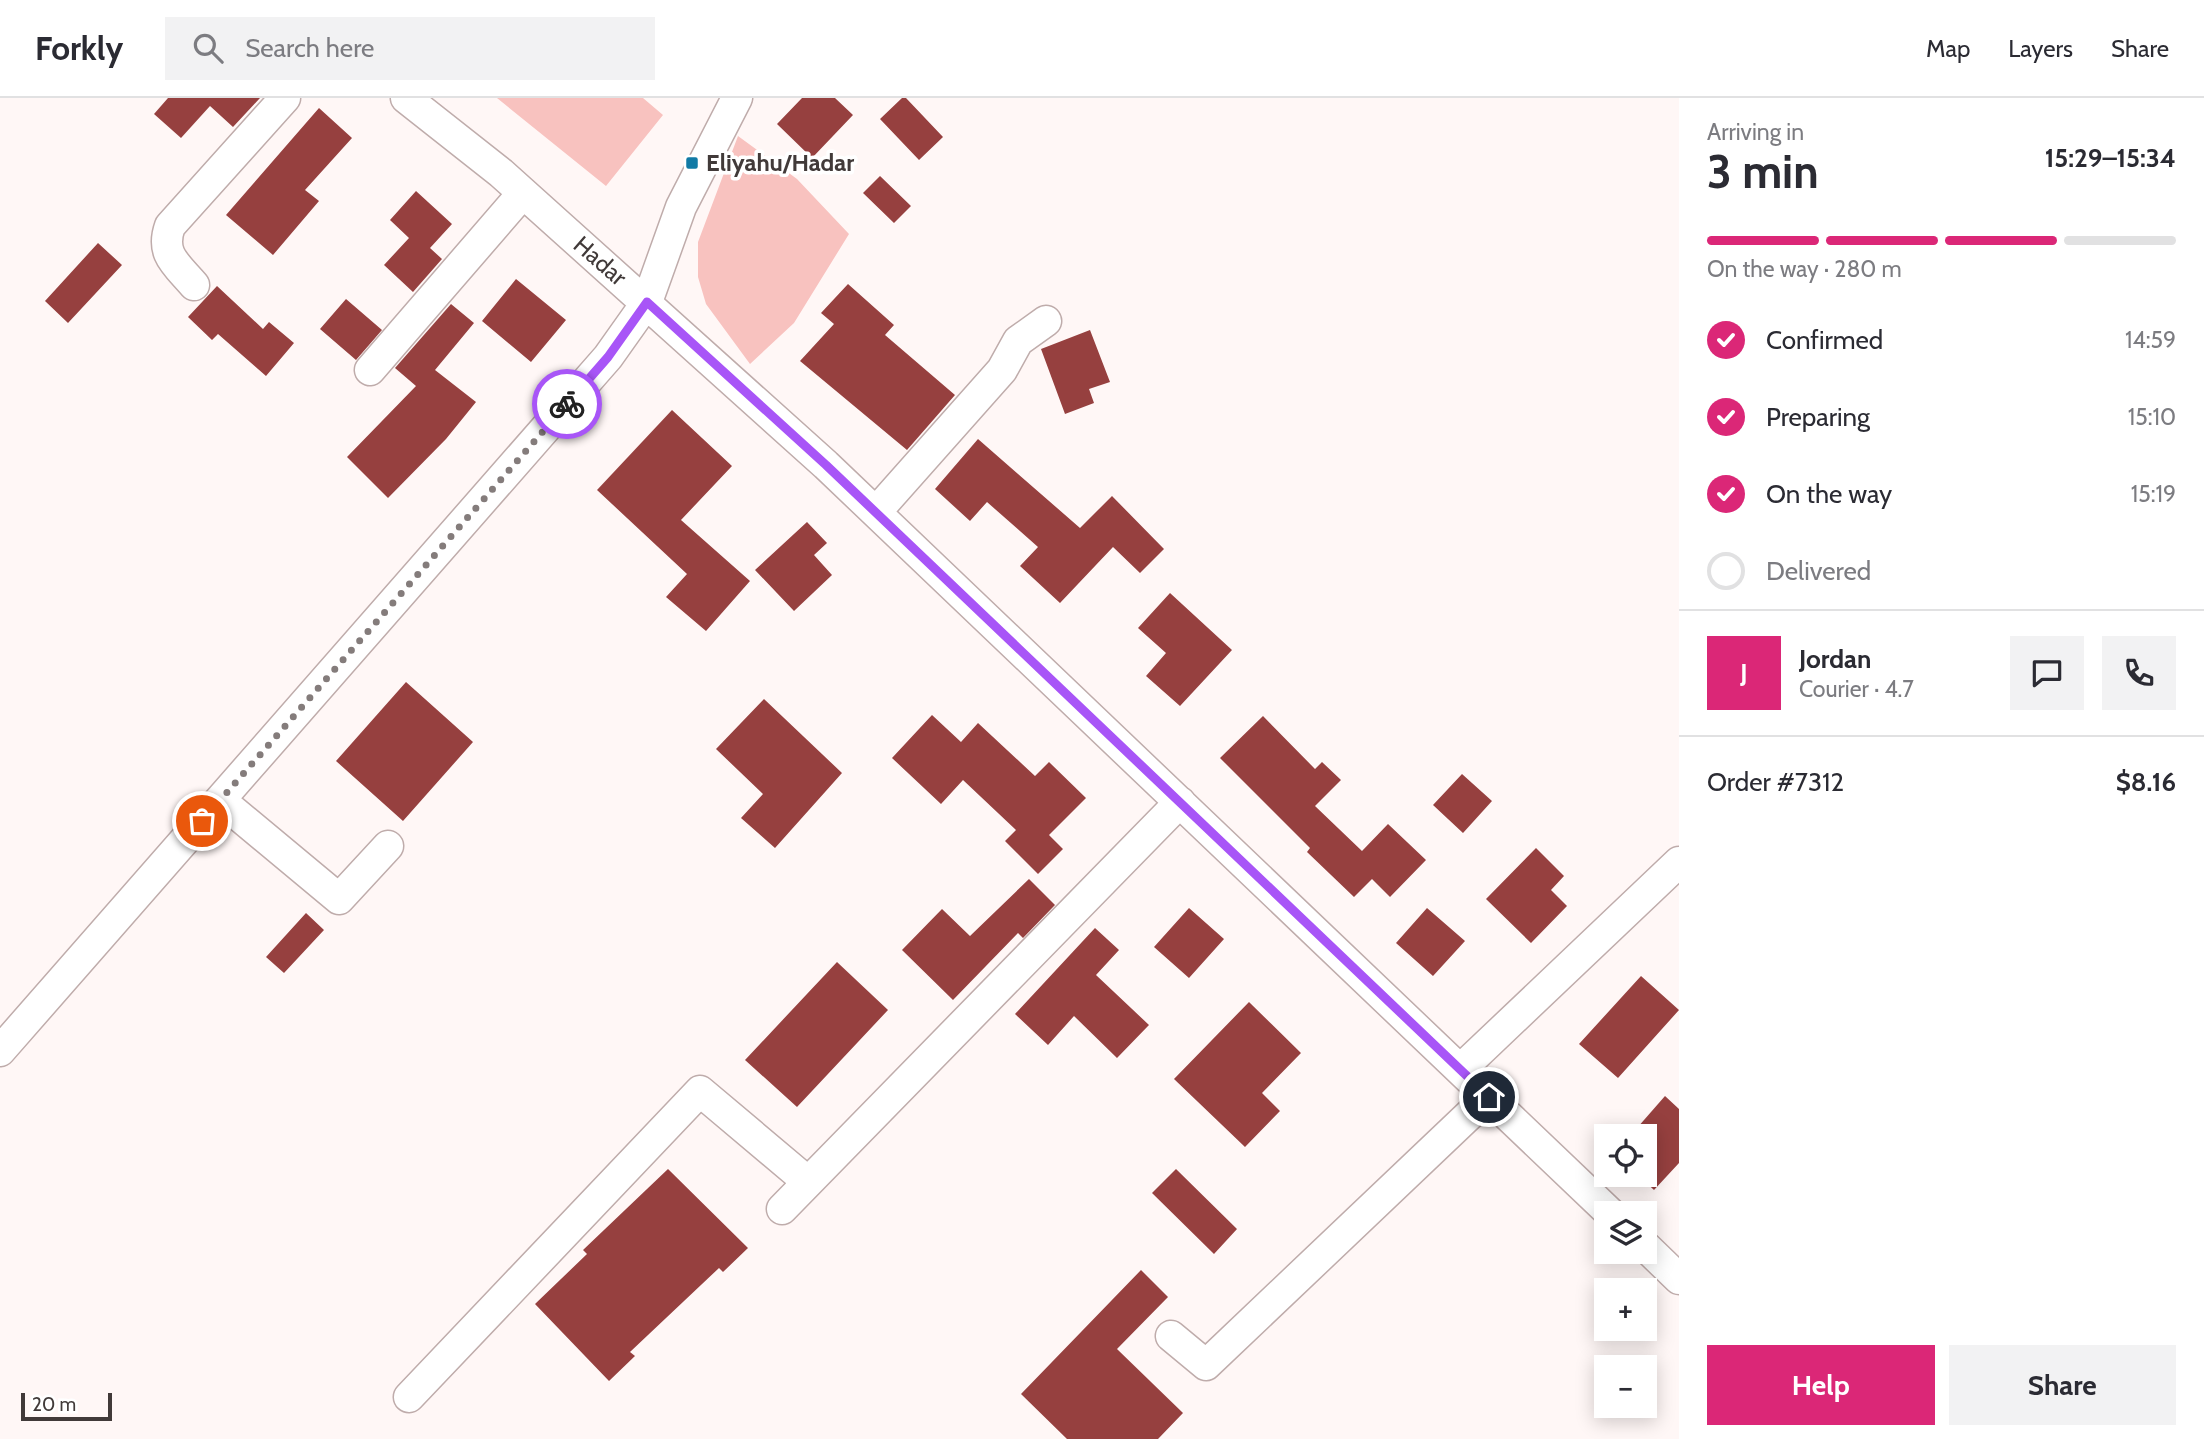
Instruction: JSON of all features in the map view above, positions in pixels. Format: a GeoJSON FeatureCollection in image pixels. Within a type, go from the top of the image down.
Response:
{"type":"FeatureCollection","features":[{"type":"Feature","properties":{"kind":"street"},"geometry":{"type":"LineString","coordinates":[[194,285],[169,255],[165,241],[170,226],[285,98]]}},
{"type":"Feature","properties":{"kind":"street","name":"Hadar"},"geometry":{"type":"LineString","coordinates":[[406,98],[523,193],[647,302],[876,512],[1597,1201]]}},
{"type":"Feature","properties":{"kind":"street"},"geometry":{"type":"LineString","coordinates":[[0,1051],[608,357],[647,302],[681,207],[737,98]]}},
{"type":"Feature","properties":{"kind":"street"},"geometry":{"type":"LineString","coordinates":[[370,370],[523,193]]}},
{"type":"Feature","properties":{"kind":"street"},"geometry":{"type":"LineString","coordinates":[[876,512],[1002,370],[1018,341],[1046,321]]}},
{"type":"Feature","properties":{"kind":"street"},"geometry":{"type":"LineString","coordinates":[[220,800],[339,899],[388,846]]}},
{"type":"Feature","properties":{"kind":"street"},"geometry":{"type":"LineString","coordinates":[[782,1209],[1180,802]]}},
{"type":"Feature","properties":{"kind":"street"},"geometry":{"type":"LineString","coordinates":[[1460,1070],[1679,862]]}},
{"type":"Feature","properties":{"kind":"street"},"geometry":{"type":"LineString","coordinates":[[408,1397],[700,1091],[808,1182]]}},
{"type":"Feature","properties":{"kind":"street"},"geometry":{"type":"LineString","coordinates":[[1171,1336],[1206,1365],[1489,1097]]}},
{"type":"Feature","properties":{"kind":"street"},"geometry":{"type":"LineString","coordinates":[[1657,1258],[1679,1279]]}},
{"type":"Feature","properties":{"kind":"shaded area"},"geometry":{"type":"Polygon","coordinates":[[[497,98],[643,98],[663,115],[606,186],[497,98]]]}},
{"type":"Feature","properties":{"kind":"shaded area"},"geometry":{"type":"Polygon","coordinates":[[[738,136],[797,179],[849,234],[794,323],[750,364],[706,304],[698,277],[698,242],[738,136]]]}},
{"type":"Feature","properties":{"kind":"building"},"geometry":{"type":"Polygon","coordinates":[[[168,98],[260,98],[233,127],[210,106],[181,138],[154,114],[168,98]]]}},
{"type":"Feature","properties":{"kind":"building"},"geometry":{"type":"Polygon","coordinates":[[[802,98],[835,98],[853,115],[812,158],[777,124],[802,98]]]}},
{"type":"Feature","properties":{"kind":"building"},"geometry":{"type":"Polygon","coordinates":[[[902,98],[906,98],[943,137],[919,160],[880,119],[902,98]]]}},
{"type":"Feature","properties":{"kind":"building"},"geometry":{"type":"Polygon","coordinates":[[[319,108],[352,138],[305,190],[319,201],[273,255],[226,215],[319,108]]]}},
{"type":"Feature","properties":{"kind":"building"},"geometry":{"type":"Polygon","coordinates":[[[880,176],[911,206],[894,223],[863,193],[880,176]]]}},
{"type":"Feature","properties":{"kind":"building"},"geometry":{"type":"Polygon","coordinates":[[[416,191],[452,224],[430,248],[442,259],[413,292],[384,265],[409,238],[390,220],[416,191]]]}},
{"type":"Feature","properties":{"kind":"building"},"geometry":{"type":"Polygon","coordinates":[[[98,243],[122,265],[68,323],[45,301],[98,243]]]}},
{"type":"Feature","properties":{"kind":"building"},"geometry":{"type":"Polygon","coordinates":[[[516,279],[566,320],[531,362],[482,321],[516,279]]]}},
{"type":"Feature","properties":{"kind":"building"},"geometry":{"type":"Polygon","coordinates":[[[848,284],[894,325],[885,335],[955,395],[907,450],[800,361],[834,324],[821,313],[848,284]]]}},
{"type":"Feature","properties":{"kind":"building"},"geometry":{"type":"Polygon","coordinates":[[[217,286],[263,329],[269,322],[294,343],[266,376],[218,334],[212,340],[188,317],[217,286]]]}},
{"type":"Feature","properties":{"kind":"building"},"geometry":{"type":"Polygon","coordinates":[[[346,299],[382,330],[356,360],[320,329],[346,299]]]}},
{"type":"Feature","properties":{"kind":"building"},"geometry":{"type":"Polygon","coordinates":[[[451,304],[474,323],[435,370],[476,402],[446,439],[388,498],[347,457],[416,386],[395,368],[451,304]]]}},
{"type":"Feature","properties":{"kind":"building"},"geometry":{"type":"Polygon","coordinates":[[[1090,330],[1110,382],[1089,389],[1094,403],[1065,414],[1041,349],[1090,330]]]}},
{"type":"Feature","properties":{"kind":"building"},"geometry":{"type":"Polygon","coordinates":[[[672,410],[732,466],[681,520],[750,581],[706,631],[666,597],[687,574],[597,490],[672,410]]]}},
{"type":"Feature","properties":{"kind":"building"},"geometry":{"type":"Polygon","coordinates":[[[978,439],[1080,528],[1112,496],[1164,549],[1140,573],[1113,547],[1060,603],[1020,566],[1038,547],[987,502],[970,521],[935,489],[978,439]]]}},
{"type":"Feature","properties":{"kind":"building"},"geometry":{"type":"Polygon","coordinates":[[[807,522],[827,543],[814,555],[832,575],[794,611],[755,570],[807,522]]]}},
{"type":"Feature","properties":{"kind":"building"},"geometry":{"type":"Polygon","coordinates":[[[1170,593],[1232,650],[1180,706],[1146,676],[1166,653],[1138,628],[1170,593]]]}},
{"type":"Feature","properties":{"kind":"building"},"geometry":{"type":"Polygon","coordinates":[[[406,682],[473,742],[403,821],[336,761],[406,682]]]}},
{"type":"Feature","properties":{"kind":"building"},"geometry":{"type":"Polygon","coordinates":[[[764,699],[842,773],[775,848],[741,818],[763,794],[716,749],[764,699]]]}},
{"type":"Feature","properties":{"kind":"building"},"geometry":{"type":"Polygon","coordinates":[[[932,715],[961,742],[978,723],[1035,776],[1049,762],[1086,798],[1049,835],[1063,849],[1038,874],[1005,841],[1016,830],[963,780],[941,804],[892,758],[932,715]]]}},
{"type":"Feature","properties":{"kind":"building"},"geometry":{"type":"Polygon","coordinates":[[[1263,716],[1315,769],[1322,762],[1341,780],[1315,806],[1362,851],[1388,824],[1426,860],[1390,897],[1372,879],[1354,897],[1307,852],[1310,848],[1220,758],[1263,716]]]}},
{"type":"Feature","properties":{"kind":"building"},"geometry":{"type":"Polygon","coordinates":[[[1462,774],[1492,801],[1463,833],[1433,805],[1462,774]]]}},
{"type":"Feature","properties":{"kind":"building"},"geometry":{"type":"Polygon","coordinates":[[[1536,848],[1564,876],[1551,890],[1567,906],[1531,943],[1486,899],[1536,848]]]}},
{"type":"Feature","properties":{"kind":"building"},"geometry":{"type":"Polygon","coordinates":[[[1029,879],[1055,905],[1023,938],[1018,933],[953,1000],[902,950],[942,909],[970,936],[1029,879]]]}},
{"type":"Feature","properties":{"kind":"building"},"geometry":{"type":"Polygon","coordinates":[[[1189,908],[1224,939],[1189,978],[1154,947],[1189,908]]]}},
{"type":"Feature","properties":{"kind":"building"},"geometry":{"type":"Polygon","coordinates":[[[1427,908],[1465,941],[1433,976],[1396,943],[1427,908]]]}},
{"type":"Feature","properties":{"kind":"building"},"geometry":{"type":"Polygon","coordinates":[[[306,913],[324,930],[284,973],[266,957],[306,913]]]}},
{"type":"Feature","properties":{"kind":"building"},"geometry":{"type":"Polygon","coordinates":[[[1095,928],[1119,950],[1096,975],[1149,1025],[1117,1058],[1074,1016],[1048,1045],[1015,1014],[1095,928]]]}},
{"type":"Feature","properties":{"kind":"building"},"geometry":{"type":"Polygon","coordinates":[[[837,962],[888,1010],[797,1107],[745,1060],[837,962]]]}},
{"type":"Feature","properties":{"kind":"building"},"geometry":{"type":"Polygon","coordinates":[[[1641,976],[1679,1010],[1618,1078],[1579,1044],[1641,976]]]}},
{"type":"Feature","properties":{"kind":"building"},"geometry":{"type":"Polygon","coordinates":[[[1249,1002],[1301,1053],[1262,1093],[1280,1111],[1245,1147],[1174,1079],[1249,1002]]]}},
{"type":"Feature","properties":{"kind":"building"},"geometry":{"type":"Polygon","coordinates":[[[1665,1096],[1679,1109],[1679,1163],[1657,1187],[1657,1124],[1640,1124],[1665,1096]]]}},
{"type":"Feature","properties":{"kind":"building"},"geometry":{"type":"Polygon","coordinates":[[[668,1169],[748,1248],[723,1272],[719,1268],[630,1352],[635,1356],[609,1381],[535,1304],[587,1254],[583,1250],[668,1169]]]}},
{"type":"Feature","properties":{"kind":"building"},"geometry":{"type":"Polygon","coordinates":[[[1176,1169],[1237,1229],[1214,1254],[1152,1193],[1176,1169]]]}},
{"type":"Feature","properties":{"kind":"building"},"geometry":{"type":"Polygon","coordinates":[[[1141,1270],[1168,1297],[1117,1349],[1183,1413],[1158,1439],[1067,1439],[1021,1394],[1141,1270]]]}},
{"type":"Feature","properties":{"kind":"way so far"},"geometry":{"type":"LineString","coordinates":[[202,821],[567,404]]}},
{"type":"Feature","properties":{"kind":"place","name":"Eliyahu/Hadar"},"geometry":{"type":"Point","coordinates":[692,163]}},
{"type":"Feature","properties":{"kind":"route"},"geometry":{"type":"LineString","coordinates":[[567,404],[608,357],[647,302],[826,465],[1489,1097]]}}]}
